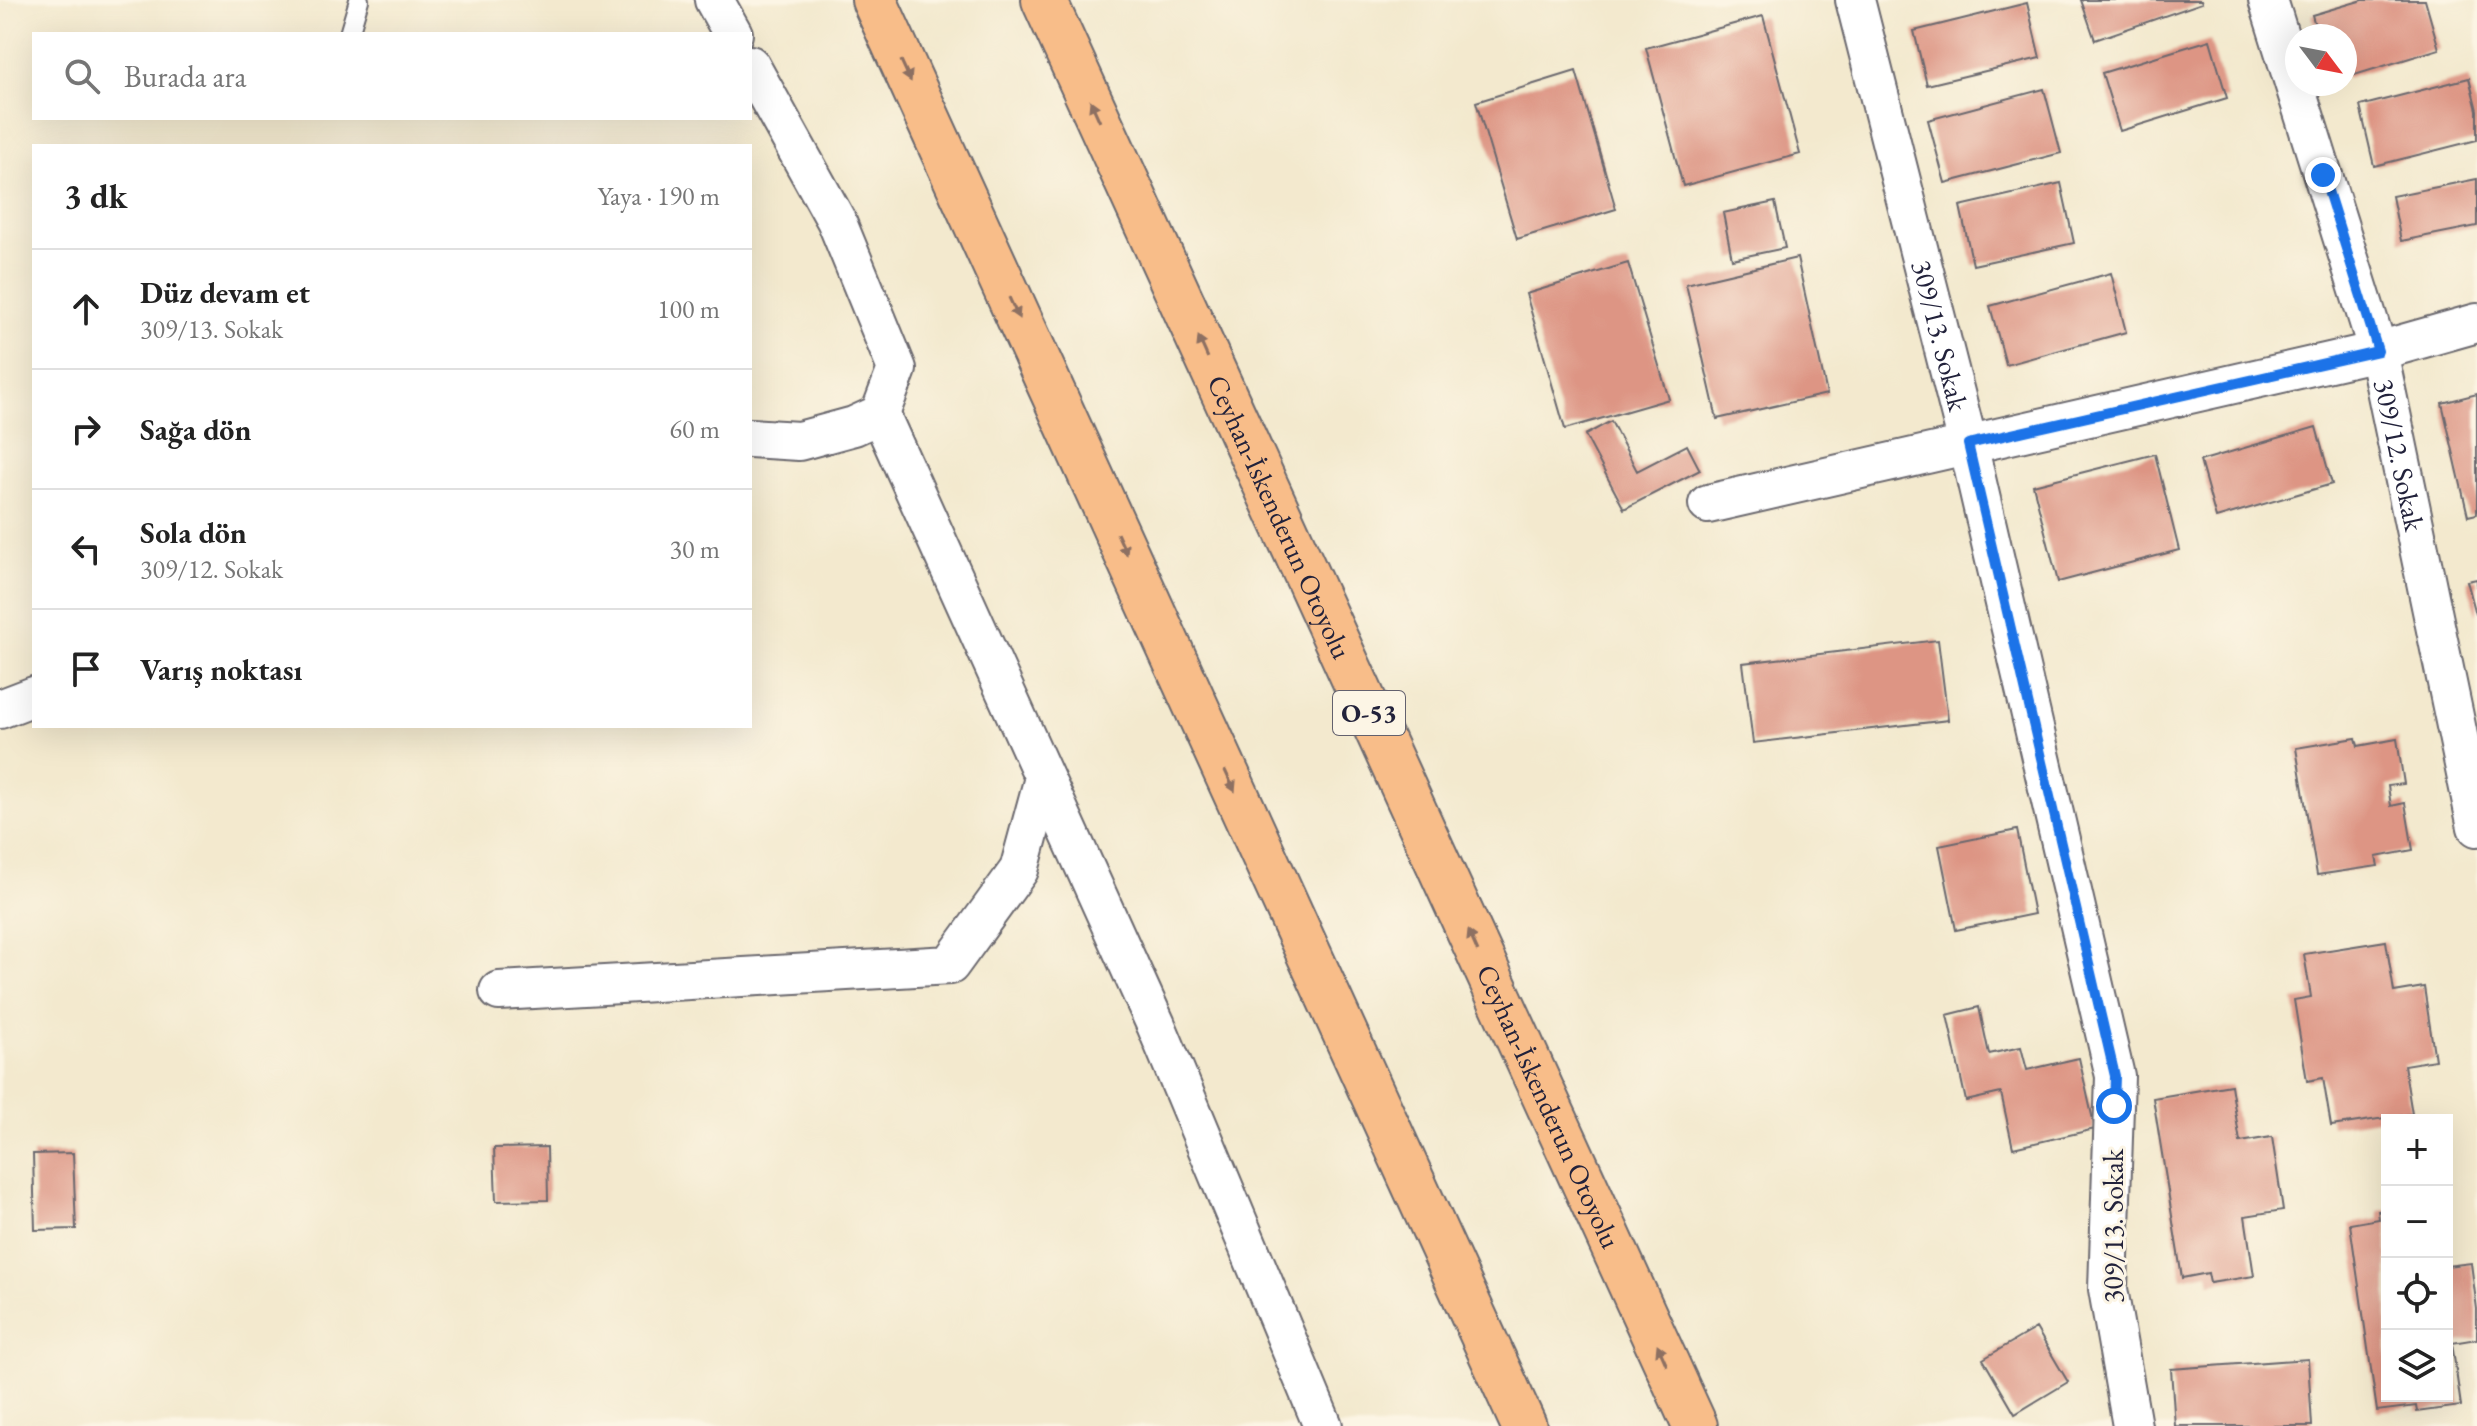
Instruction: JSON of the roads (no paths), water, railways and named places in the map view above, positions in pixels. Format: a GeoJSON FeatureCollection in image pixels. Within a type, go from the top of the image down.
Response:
{"type":"FeatureCollection","features":[{"type":"Feature","properties":{"kind":"highway"},"geometry":{"type":"LineString","coordinates":[[874,0],[1524,1426]]}},
{"type":"Feature","properties":{"kind":"highway","name":"Ceyhan-İskenderun Otoyolu"},"geometry":{"type":"LineString","coordinates":[[1044,0],[1695,1426]]}},
{"type":"Feature","properties":{"kind":"street"},"geometry":{"type":"LineString","coordinates":[[714,0],[732,32]]}},
{"type":"Feature","properties":{"kind":"street","name":"309/13. Sokak"},"geometry":{"type":"LineString","coordinates":[[1855,0],[1968,444],[2115,1076],[2108,1289],[2132,1426]]}},
{"type":"Feature","properties":{"kind":"street","name":"309/12. Sokak"},"geometry":{"type":"LineString","coordinates":[[2268,0],[2378,351],[2477,827]]}},
{"type":"Feature","properties":{"kind":"street"},"geometry":{"type":"LineString","coordinates":[[752,69],[836,220],[897,369],[880,414],[854,426],[799,441],[752,438]]}},
{"type":"Feature","properties":{"kind":"street"},"geometry":{"type":"LineString","coordinates":[[1708,504],[2378,351],[2477,323]]}},
{"type":"Feature","properties":{"kind":"street"},"geometry":{"type":"LineString","coordinates":[[880,414],[1156,1025],[1323,1426]]}},
{"type":"Feature","properties":{"kind":"street"},"geometry":{"type":"LineString","coordinates":[[0,709],[32,697]]}},
{"type":"Feature","properties":{"kind":"street"},"geometry":{"type":"LineString","coordinates":[[499,991],[950,965],[1019,870],[1044,778]]}},
{"type":"Feature","properties":{"kind":"lane"},"geometry":{"type":"LineString","coordinates":[[350,32],[359,0]]}}]}
